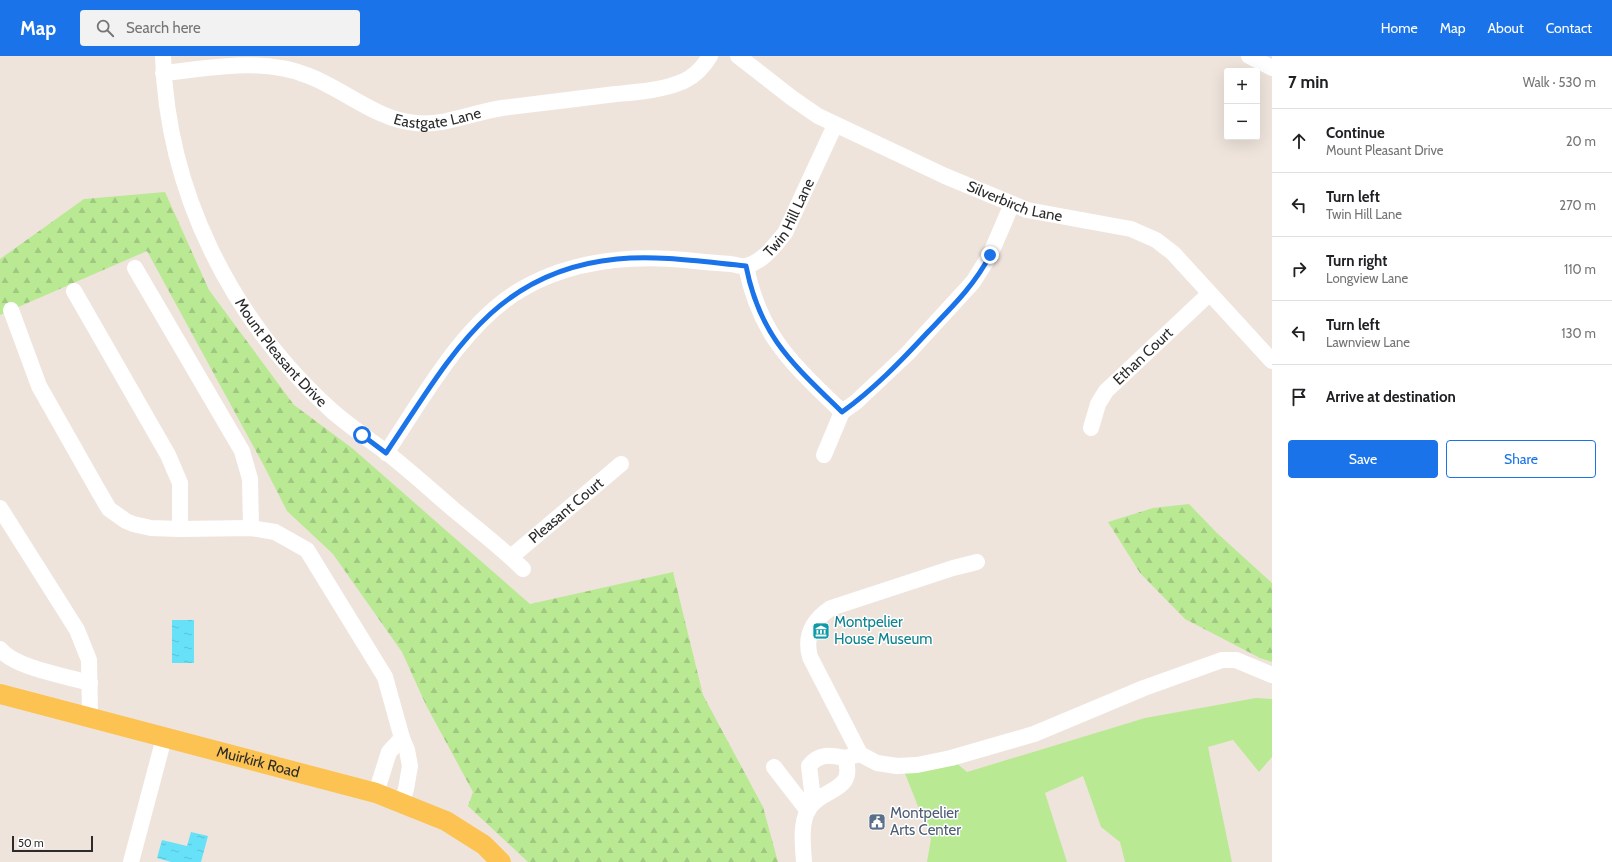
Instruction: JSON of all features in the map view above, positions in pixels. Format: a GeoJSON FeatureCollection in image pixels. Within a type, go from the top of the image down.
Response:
{"type":"FeatureCollection","features":[{"type":"Feature","properties":{"kind":"main road","name":"Muirkirk Road"},"geometry":{"type":"LineString","coordinates":[[0,694],[376,793],[402,802],[446,821],[484,845],[501,862]]}},
{"type":"Feature","properties":{"kind":"street","name":"Mount Pleasant Drive"},"geometry":{"type":"LineString","coordinates":[[163,56],[167,117],[184,186],[212,254],[247,313],[302,382],[332,411],[386,453],[511,557],[523,569]]}},
{"type":"Feature","properties":{"kind":"street","name":"Eastgate Lane"},"geometry":{"type":"LineString","coordinates":[[163,72],[247,64],[269,65],[286,68],[310,76],[380,112],[395,118],[416,123],[435,122],[501,108],[638,92],[671,85],[686,80],[698,71],[710,56]]}},
{"type":"Feature","properties":{"kind":"street","name":"Silverbirch Lane"},"geometry":{"type":"LineString","coordinates":[[738,56],[792,98],[835,125],[945,176],[1012,204],[1039,212],[1113,225],[1144,234],[1156,240],[1173,253],[1272,361]]}},
{"type":"Feature","properties":{"kind":"street"},"geometry":{"type":"LineString","coordinates":[[1249,56],[1272,68]]}},
{"type":"Feature","properties":{"kind":"street","name":"Twin Hill Lane"},"geometry":{"type":"LineString","coordinates":[[386,453],[440,371],[464,341],[507,299],[537,280],[575,267],[616,259],[678,260],[746,266],[765,256],[785,233],[835,125]]}},
{"type":"Feature","properties":{"kind":"street"},"geometry":{"type":"LineString","coordinates":[[824,455],[842,412],[856,402],[907,354],[973,282],[990,255],[1012,204]]}},
{"type":"Feature","properties":{"kind":"street"},"geometry":{"type":"LineString","coordinates":[[746,266],[751,292],[773,339],[802,373],[842,412]]}},
{"type":"Feature","properties":{"kind":"street"},"geometry":{"type":"LineString","coordinates":[[135,268],[242,451],[250,478],[251,528]]}},
{"type":"Feature","properties":{"kind":"street"},"geometry":{"type":"LineString","coordinates":[[74,291],[168,455],[180,483],[180,529]]}},
{"type":"Feature","properties":{"kind":"street","name":"Ethan Court"},"geometry":{"type":"LineString","coordinates":[[1091,428],[1098,404],[1106,391],[1209,294]]}},
{"type":"Feature","properties":{"kind":"street"},"geometry":{"type":"LineString","coordinates":[[11,310],[38,386],[110,509],[126,521],[138,526],[180,529],[251,528],[275,532],[307,550],[385,677],[402,738],[407,750],[410,766],[402,802]]}},
{"type":"Feature","properties":{"kind":"street","name":"Pleasant Court"},"geometry":{"type":"LineString","coordinates":[[511,557],[621,464]]}},
{"type":"Feature","properties":{"kind":"street"},"geometry":{"type":"LineString","coordinates":[[0,508],[77,630],[89,660],[90,718]]}},
{"type":"Feature","properties":{"kind":"street"},"geometry":{"type":"LineString","coordinates":[[808,811],[818,800],[844,784],[852,756],[810,657],[808,642],[812,625],[819,617],[831,608],[953,568],[977,562]]}},
{"type":"Feature","properties":{"kind":"street"},"geometry":{"type":"LineString","coordinates":[[0,649],[9,658],[26,665],[90,683]]}},
{"type":"Feature","properties":{"kind":"street"},"geometry":{"type":"LineString","coordinates":[[804,862],[803,829],[812,791],[809,766],[815,759],[825,756],[852,756],[877,763],[897,766],[917,765],[951,758],[1034,734],[1144,688],[1222,660],[1236,660],[1272,675]]}},
{"type":"Feature","properties":{"kind":"street"},"geometry":{"type":"LineString","coordinates":[[131,862],[164,738]]}},
{"type":"Feature","properties":{"kind":"street"},"geometry":{"type":"LineString","coordinates":[[376,793],[389,752],[402,738]]}},
{"type":"Feature","properties":{"kind":"street"},"geometry":{"type":"LineString","coordinates":[[774,766],[808,811]]}},
{"type":"Feature","properties":{"kind":"green space"},"geometry":{"type":"Polygon","coordinates":[[[165,192],[209,290],[294,405],[352,448],[530,604],[673,572],[703,695],[763,807],[778,862],[528,862],[468,806],[473,792],[426,705],[402,652],[333,554],[287,511],[147,251],[0,315],[0,259],[84,199],[165,192]]]}},
{"type":"Feature","properties":{"kind":"green space"},"geometry":{"type":"Polygon","coordinates":[[[1189,504],[1217,533],[1272,583],[1272,662],[1260,658],[1185,619],[1140,573],[1108,522],[1153,508],[1189,504]]]}},
{"type":"Feature","properties":{"kind":"green space"},"geometry":{"type":"Polygon","coordinates":[[[1256,698],[1272,699],[1272,757],[1259,772],[1233,740],[1208,747],[1232,862],[1125,862],[1120,842],[1101,827],[1083,776],[1045,793],[1067,862],[927,862],[931,839],[904,771],[954,761],[967,772],[1145,718],[1256,698]]]}},
{"type":"Feature","properties":{"kind":"water"},"geometry":{"type":"Polygon","coordinates":[[[172,620],[194,620],[194,663],[172,663],[172,620]]]}},
{"type":"Feature","properties":{"kind":"water"},"geometry":{"type":"Polygon","coordinates":[[[191,832],[208,836],[201,862],[171,862],[157,858],[162,840],[187,846],[191,832]]]}},
{"type":"Feature","properties":{"kind":"place","name":"Montpelier House Museum"},"geometry":{"type":"Point","coordinates":[821,631]}},
{"type":"Feature","properties":{"kind":"place","name":"Montpelier Arts Center"},"geometry":{"type":"Point","coordinates":[877,822]}},
{"type":"Feature","properties":{"kind":"route"},"geometry":{"type":"LineString","coordinates":[[362,435],[386,453],[440,371],[464,341],[486,317],[521,289],[537,280],[575,267],[616,259],[636,258],[746,266],[751,292],[773,339],[802,373],[842,412],[856,402],[907,354],[973,282],[990,255]]}}]}
